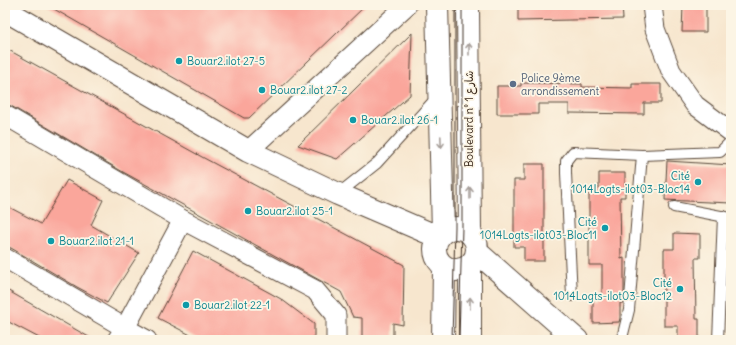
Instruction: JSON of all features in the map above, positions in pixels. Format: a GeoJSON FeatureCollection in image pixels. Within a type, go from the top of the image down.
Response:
{"type":"FeatureCollection","features":[{"type":"Feature","properties":{"kind":"main road"},"geometry":{"type":"LineString","coordinates":[[437,5],[441,234],[434,249],[435,256],[444,267],[450,270],[464,269],[474,259]]}},
{"type":"Feature","properties":{"kind":"main road","name":"Boulevard n° شارع 1"},"geometry":{"type":"LineString","coordinates":[[468,5],[470,232]]}},
{"type":"Feature","properties":{"kind":"main road"},"geometry":{"type":"LineString","coordinates":[[5,10],[248,151],[338,194],[441,234]]}},
{"type":"Feature","properties":{"kind":"main road"},"geometry":{"type":"LineString","coordinates":[[441,234],[449,228],[463,228],[470,232],[475,238],[477,245],[474,259],[470,340]]}},
{"type":"Feature","properties":{"kind":"main road"},"geometry":{"type":"LineString","coordinates":[[474,259],[577,340]]}},
{"type":"Feature","properties":{"kind":"main road"},"geometry":{"type":"LineString","coordinates":[[443,340],[444,267]]}},
{"type":"Feature","properties":{"kind":"street"},"geometry":{"type":"LineString","coordinates":[[248,151],[407,5]]}},
{"type":"Feature","properties":{"kind":"street"},"geometry":{"type":"LineString","coordinates":[[652,5],[655,29],[671,71],[694,105],[731,132]]}},
{"type":"Feature","properties":{"kind":"street"},"geometry":{"type":"LineString","coordinates":[[5,115],[183,220],[315,290],[336,315],[336,340]]}},
{"type":"Feature","properties":{"kind":"street"},"geometry":{"type":"LineString","coordinates":[[121,334],[183,220]]}},
{"type":"Feature","properties":{"kind":"street"},"geometry":{"type":"LineString","coordinates":[[5,258],[121,334],[147,340]]}},
{"type":"Feature","properties":{"kind":"lane"},"geometry":{"type":"LineString","coordinates":[[338,194],[377,163],[439,95]]}},
{"type":"Feature","properties":{"kind":"lane"},"geometry":{"type":"LineString","coordinates":[[572,296],[566,161],[573,152],[642,155],[720,152],[731,141]]}},
{"type":"Feature","properties":{"kind":"lane"},"geometry":{"type":"LineString","coordinates":[[621,340],[629,310],[642,155]]}},
{"type":"Feature","properties":{"kind":"lane"},"geometry":{"type":"LineString","coordinates":[[674,207],[727,217],[718,340]]}},
{"type":"Feature","properties":{"kind":"building"},"geometry":{"type":"Polygon","coordinates":[[[47,5],[366,5],[249,118],[244,118],[47,5]]]}},
{"type":"Feature","properties":{"kind":"building"},"geometry":{"type":"Polygon","coordinates":[[[518,5],[622,5],[623,19],[518,21],[518,5]]]}},
{"type":"Feature","properties":{"kind":"building"},"geometry":{"type":"Polygon","coordinates":[[[683,5],[706,5],[706,32],[682,32],[683,5]]]}},
{"type":"Feature","properties":{"kind":"building","name":"Bouar2.ilot 26-1"},"geometry":{"type":"Polygon","coordinates":[[[412,33],[410,95],[337,159],[298,145],[412,33]]]}},
{"type":"Feature","properties":{"kind":"building","name":"Bouar2.ilot 25-1"},"geometry":{"type":"Polygon","coordinates":[[[5,48],[202,157],[404,265],[403,325],[393,323],[393,340],[362,340],[362,318],[353,317],[341,292],[123,172],[11,106],[5,104],[5,48]]]}},
{"type":"Feature","properties":{"kind":"building"},"geometry":{"type":"Polygon","coordinates":[[[521,83],[582,84],[582,87],[632,88],[632,84],[661,84],[661,103],[644,103],[644,114],[569,113],[569,104],[538,104],[538,114],[497,114],[497,86],[521,86],[521,83]]]}},
{"type":"Feature","properties":{"kind":"building","name":"Cité 1014Logts-ilot03-Bloc14"},"geometry":{"type":"Polygon","coordinates":[[[667,161],[731,165],[731,203],[665,200],[667,161]]]}},
{"type":"Feature","properties":{"kind":"building"},"geometry":{"type":"Polygon","coordinates":[[[524,164],[544,164],[544,261],[524,261],[524,247],[514,247],[514,180],[524,180],[524,164]]]}},
{"type":"Feature","properties":{"kind":"building","name":"Cité 1014Logts-ilot03-Bloc11"},"geometry":{"type":"Polygon","coordinates":[[[599,173],[625,173],[625,197],[620,197],[621,259],[624,258],[624,292],[623,303],[620,303],[619,322],[593,323],[593,299],[602,299],[602,265],[589,265],[589,189],[599,188],[599,173]]]}},
{"type":"Feature","properties":{"kind":"building","name":"Bouar2.ilot 21-1"},"geometry":{"type":"Polygon","coordinates":[[[67,180],[103,200],[91,225],[139,253],[107,303],[11,248],[5,247],[5,205],[41,224],[67,180]]]}},
{"type":"Feature","properties":{"kind":"building","name":"Cité 1014Logts-ilot03-Bloc12"},"geometry":{"type":"Polygon","coordinates":[[[674,233],[700,234],[700,258],[695,258],[696,319],[699,319],[699,340],[678,340],[678,326],[664,326],[664,249],[674,249],[674,233]]]}},
{"type":"Feature","properties":{"kind":"building"},"geometry":{"type":"Polygon","coordinates":[[[193,251],[281,299],[314,324],[314,340],[200,340],[158,318],[193,251]]]}},
{"type":"Feature","properties":{"kind":"building"},"geometry":{"type":"Polygon","coordinates":[[[5,289],[94,340],[43,340],[5,320],[5,289]]]}},
{"type":"Feature","properties":{"kind":"tram line"},"geometry":{"type":"LineString","coordinates":[[452,340],[455,227],[455,5]]}},
{"type":"Feature","properties":{"kind":"tram line"},"geometry":{"type":"LineString","coordinates":[[459,340],[462,227],[462,5]]}},
{"type":"Feature","properties":{"kind":"place","name":"Bouar2.ilot 27-5"},"geometry":{"type":"Point","coordinates":[179,61]}},
{"type":"Feature","properties":{"kind":"place","name":"Police 9ème arrondissement"},"geometry":{"type":"Point","coordinates":[513,84]}},
{"type":"Feature","properties":{"kind":"place","name":"Bouar2.ilot 27-2"},"geometry":{"type":"Point","coordinates":[262,90]}},
{"type":"Feature","properties":{"kind":"place","name":"Bouar2.ilot 26-1"},"geometry":{"type":"Point","coordinates":[353,120]}},
{"type":"Feature","properties":{"kind":"place","name":"Cité 1014Logts-ilot03-Bloc14"},"geometry":{"type":"Point","coordinates":[698,182]}},
{"type":"Feature","properties":{"kind":"place","name":"Bouar2.ilot 25-1"},"geometry":{"type":"Point","coordinates":[248,211]}},
{"type":"Feature","properties":{"kind":"place","name":"Cité 1014Logts-ilot03-Bloc11"},"geometry":{"type":"Point","coordinates":[605,228]}},
{"type":"Feature","properties":{"kind":"place","name":"Bouar2.ilot 21-1"},"geometry":{"type":"Point","coordinates":[51,241]}},
{"type":"Feature","properties":{"kind":"place","name":"Cité 1014Logts-ilot03-Bloc12"},"geometry":{"type":"Point","coordinates":[680,289]}},
{"type":"Feature","properties":{"kind":"place","name":"Bouar2.ilot 22-1"},"geometry":{"type":"Point","coordinates":[186,305]}}]}
